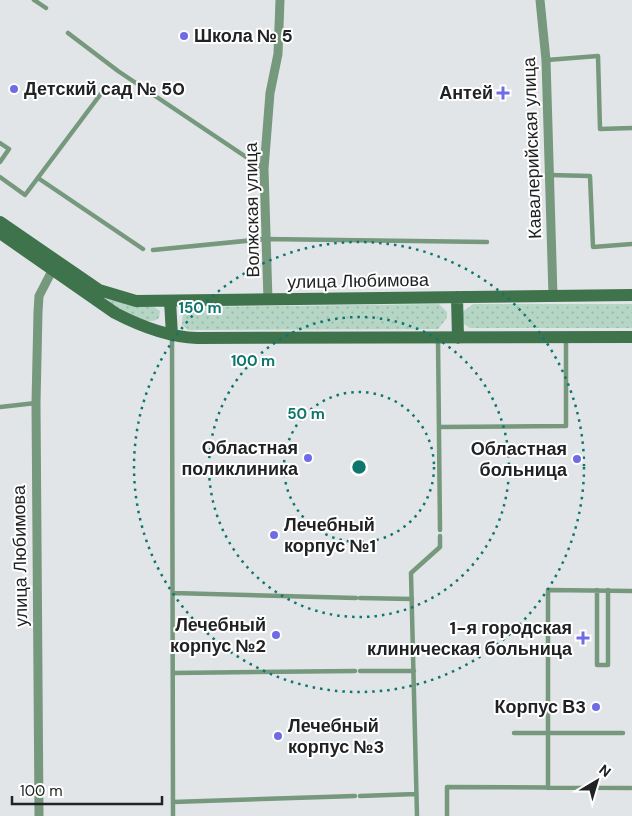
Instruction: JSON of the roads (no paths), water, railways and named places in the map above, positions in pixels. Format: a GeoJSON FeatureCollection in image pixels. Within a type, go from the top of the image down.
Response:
{"type":"FeatureCollection","features":[{"type":"Feature","properties":{"kind":"main road","name":"улица Любимова"},"geometry":{"type":"LineString","coordinates":[[0,222],[115,313],[135,323],[172,335],[192,338],[632,337]]}},
{"type":"Feature","properties":{"kind":"main road","name":"улица Любимова"},"geometry":{"type":"LineString","coordinates":[[0,233],[99,290],[136,301],[632,295]]}},
{"type":"Feature","properties":{"kind":"main road"},"geometry":{"type":"LineString","coordinates":[[457,297],[458,338]]}},
{"type":"Feature","properties":{"kind":"main road"},"geometry":{"type":"LineString","coordinates":[[170,301],[172,335]]}},
{"type":"Feature","properties":{"kind":"street","name":"Волжская улица"},"geometry":{"type":"LineString","coordinates":[[268,300],[264,169],[270,93],[278,54],[280,0]]}},
{"type":"Feature","properties":{"kind":"street","name":"Кавалерийская улица"},"geometry":{"type":"LineString","coordinates":[[540,0],[546,60],[553,296]]}},
{"type":"Feature","properties":{"kind":"street","name":"улица Любимова"},"geometry":{"type":"LineString","coordinates":[[39,816],[36,403],[39,296],[55,265]]}},
{"type":"Feature","properties":{"kind":"lane"},"geometry":{"type":"LineString","coordinates":[[34,0],[46,8]]}},
{"type":"Feature","properties":{"kind":"lane"},"geometry":{"type":"LineString","coordinates":[[68,33],[118,71],[264,169]]}},
{"type":"Feature","properties":{"kind":"lane"},"geometry":{"type":"LineString","coordinates":[[546,60],[598,56],[600,129],[632,128]]}},
{"type":"Feature","properties":{"kind":"lane"},"geometry":{"type":"LineString","coordinates":[[0,177],[25,194],[103,91]]}},
{"type":"Feature","properties":{"kind":"lane"},"geometry":{"type":"LineString","coordinates":[[0,142],[9,149],[0,162]]}},
{"type":"Feature","properties":{"kind":"lane"},"geometry":{"type":"LineString","coordinates":[[549,175],[590,176],[593,247],[632,244]]}},
{"type":"Feature","properties":{"kind":"lane"},"geometry":{"type":"LineString","coordinates":[[38,178],[144,248]]}},
{"type":"Feature","properties":{"kind":"lane"},"geometry":{"type":"LineString","coordinates":[[153,250],[265,239],[487,242]]}},
{"type":"Feature","properties":{"kind":"lane"},"geometry":{"type":"LineString","coordinates":[[172,335],[173,816]]}},
{"type":"Feature","properties":{"kind":"lane"},"geometry":{"type":"LineString","coordinates":[[438,338],[440,530]]}},
{"type":"Feature","properties":{"kind":"lane"},"geometry":{"type":"LineString","coordinates":[[438,427],[566,426],[566,338]]}},
{"type":"Feature","properties":{"kind":"lane"},"geometry":{"type":"LineString","coordinates":[[0,407],[36,403]]}},
{"type":"Feature","properties":{"kind":"lane"},"geometry":{"type":"LineString","coordinates":[[417,816],[411,573],[440,547],[440,536]]}},
{"type":"Feature","properties":{"kind":"lane"},"geometry":{"type":"LineString","coordinates":[[548,788],[548,590],[632,590]]}},
{"type":"Feature","properties":{"kind":"lane"},"geometry":{"type":"LineString","coordinates":[[597,590],[597,665],[608,665],[608,590]]}},
{"type":"Feature","properties":{"kind":"lane"},"geometry":{"type":"LineString","coordinates":[[173,593],[412,599]]}},
{"type":"Feature","properties":{"kind":"lane"},"geometry":{"type":"LineString","coordinates":[[173,673],[414,671]]}},
{"type":"Feature","properties":{"kind":"lane"},"geometry":{"type":"LineString","coordinates":[[514,733],[623,733]]}},
{"type":"Feature","properties":{"kind":"lane"},"geometry":{"type":"LineString","coordinates":[[447,816],[447,787],[631,788]]}},
{"type":"Feature","properties":{"kind":"lane"},"geometry":{"type":"LineString","coordinates":[[173,802],[416,794]]}},
{"type":"Feature","properties":{"kind":"place","name":"Школа № 5"},"geometry":{"type":"Point","coordinates":[184,36]}},
{"type":"Feature","properties":{"kind":"place","name":"Детский сад № 50"},"geometry":{"type":"Point","coordinates":[14,89]}},
{"type":"Feature","properties":{"kind":"place","name":"Антей"},"geometry":{"type":"Point","coordinates":[503,93]}},
{"type":"Feature","properties":{"kind":"place","name":"Областная поликлиника"},"geometry":{"type":"Point","coordinates":[308,458]}},
{"type":"Feature","properties":{"kind":"place","name":"Областная больница"},"geometry":{"type":"Point","coordinates":[577,459]}},
{"type":"Feature","properties":{"kind":"place","name":"Лечебный корпус №1"},"geometry":{"type":"Point","coordinates":[274,535]}},
{"type":"Feature","properties":{"kind":"place","name":"Лечебный корпус №2"},"geometry":{"type":"Point","coordinates":[276,635]}},
{"type":"Feature","properties":{"kind":"place","name":"1-я городская клиническая больница"},"geometry":{"type":"Point","coordinates":[583,638]}},
{"type":"Feature","properties":{"kind":"place","name":"Корпус В3"},"geometry":{"type":"Point","coordinates":[596,707]}},
{"type":"Feature","properties":{"kind":"place","name":"Лечебный корпус №3"},"geometry":{"type":"Point","coordinates":[278,736]}}]}
